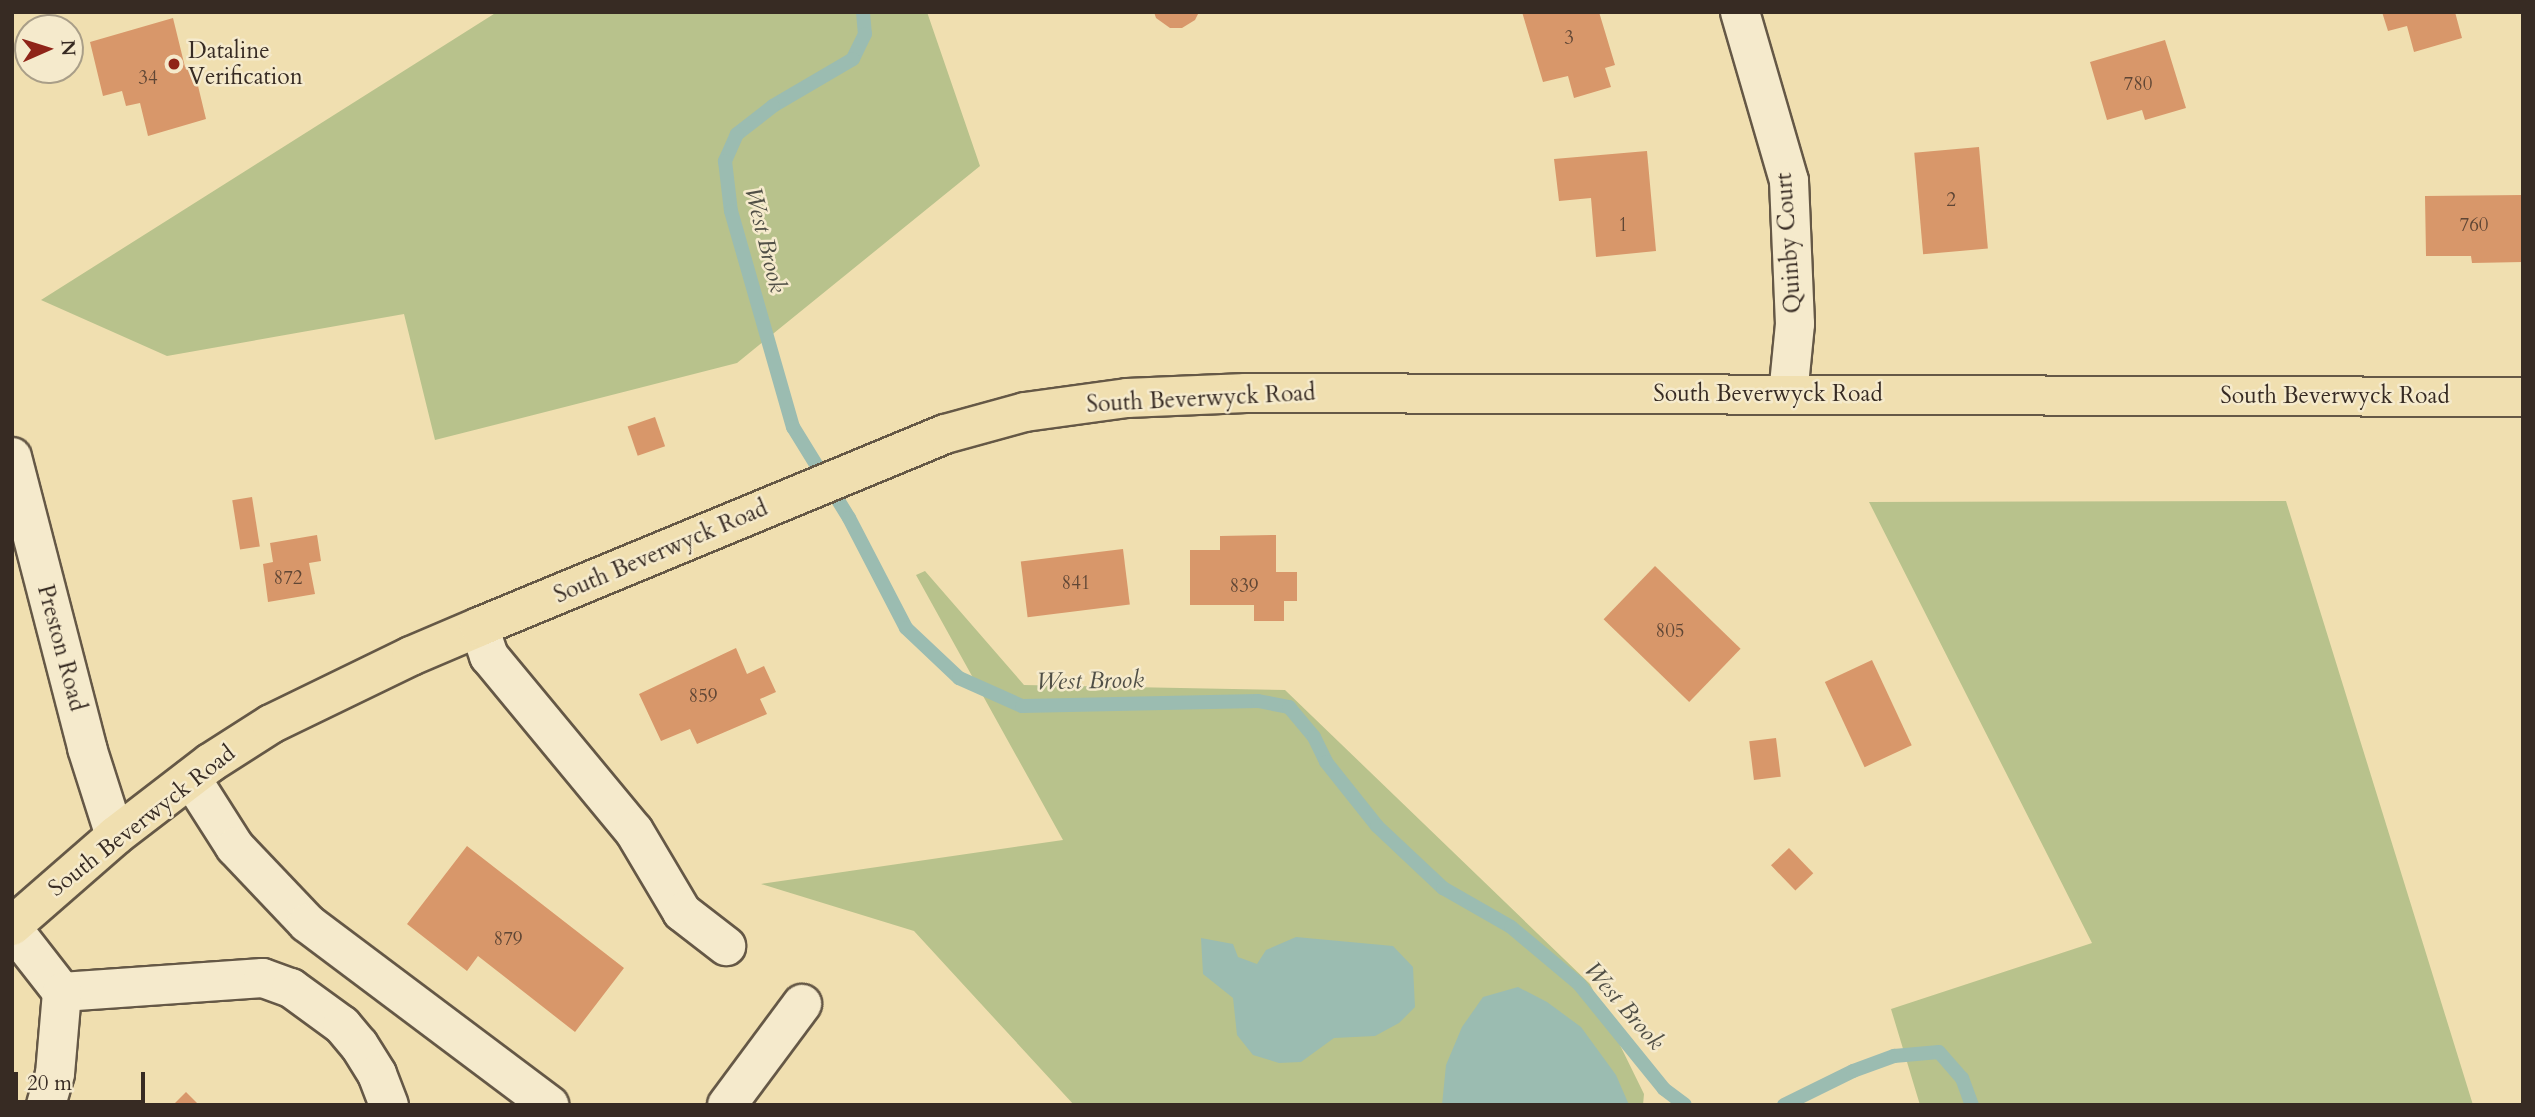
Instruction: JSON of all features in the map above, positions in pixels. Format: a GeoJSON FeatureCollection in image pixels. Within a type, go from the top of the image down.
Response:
{"type":"FeatureCollection","features":[{"type":"Feature","properties":{"kind":"main road","name":"South Beverwyck Road"},"geometry":{"type":"LineString","coordinates":[[12,927],[115,836],[191,778],[271,724],[411,656],[945,434],[1024,412],[1127,398],[1246,393],[2523,397]]}},
{"type":"Feature","properties":{"kind":"street","name":"Quinby Court"},"geometry":{"type":"LineString","coordinates":[[1740,12],[1789,181],[1795,324],[1788,395]]}},
{"type":"Feature","properties":{"kind":"street","name":"Preston Road"},"geometry":{"type":"LineString","coordinates":[[12,457],[87,748],[115,836]]}},
{"type":"Feature","properties":{"kind":"street"},"geometry":{"type":"LineString","coordinates":[[480,627],[489,656],[634,831],[682,912],[726,946]]}},
{"type":"Feature","properties":{"kind":"street"},"geometry":{"type":"LineString","coordinates":[[191,778],[235,847],[307,923],[549,1105]]}},
{"type":"Feature","properties":{"kind":"street"},"geometry":{"type":"LineString","coordinates":[[12,927],[62,992],[55,1074],[46,1105]]}},
{"type":"Feature","properties":{"kind":"street"},"geometry":{"type":"LineString","coordinates":[[62,992],[263,978],[291,988],[342,1026],[359,1045],[377,1074],[389,1105]]}},
{"type":"Feature","properties":{"kind":"street"},"geometry":{"type":"LineString","coordinates":[[728,1104],[802,1004]]}},
{"type":"Feature","properties":{"kind":"green space"},"geometry":{"type":"Polygon","coordinates":[[[497,12],[927,12],[980,166],[737,363],[435,440],[404,314],[167,356],[41,300],[497,12]]]}},
{"type":"Feature","properties":{"kind":"green space"},"geometry":{"type":"Polygon","coordinates":[[[2286,501],[2473,1105],[1920,1105],[1891,1009],[2092,943],[1869,502],[2286,501]]]}},
{"type":"Feature","properties":{"kind":"green space"},"geometry":{"type":"Polygon","coordinates":[[[925,571],[1024,685],[1285,690],[1590,984],[1644,1094],[1643,1105],[1074,1105],[914,931],[761,884],[1063,840],[916,575],[925,571]]]}},
{"type":"Feature","properties":{"kind":"water"},"geometry":{"type":"Polygon","coordinates":[[[1296,937],[1393,946],[1413,967],[1415,1007],[1399,1023],[1375,1036],[1334,1038],[1301,1062],[1279,1063],[1253,1055],[1237,1035],[1233,998],[1203,974],[1201,938],[1233,944],[1238,957],[1257,964],[1266,950],[1296,937]]]}},
{"type":"Feature","properties":{"kind":"water"},"geometry":{"type":"Polygon","coordinates":[[[1518,987],[1547,1002],[1581,1027],[1616,1075],[1629,1105],[1442,1105],[1446,1065],[1462,1027],[1483,997],[1518,987]]]}},
{"type":"Feature","properties":{"kind":"building"},"geometry":{"type":"Polygon","coordinates":[[[1154,12],[1199,12],[1195,20],[1182,28],[1170,28],[1156,18],[1154,12]]]}},
{"type":"Feature","properties":{"kind":"building"},"geometry":{"type":"Polygon","coordinates":[[[1522,12],[1599,12],[1615,65],[1605,68],[1611,87],[1574,98],[1568,76],[1543,82],[1522,12]]]}},
{"type":"Feature","properties":{"kind":"building"},"geometry":{"type":"Polygon","coordinates":[[[2382,12],[2455,12],[2462,38],[2414,52],[2407,26],[2388,31],[2382,12]]]}},
{"type":"Feature","properties":{"kind":"building"},"geometry":{"type":"Polygon","coordinates":[[[173,18],[185,67],[193,65],[206,119],[148,136],[140,103],[126,106],[122,91],[103,96],[90,42],[173,18]]]}},
{"type":"Feature","properties":{"kind":"building"},"geometry":{"type":"Polygon","coordinates":[[[2165,40],[2186,108],[2145,120],[2142,110],[2107,120],[2090,62],[2165,40]]]}},
{"type":"Feature","properties":{"kind":"building"},"geometry":{"type":"Polygon","coordinates":[[[1979,147],[1988,249],[1923,254],[1914,153],[1979,147]]]}},
{"type":"Feature","properties":{"kind":"building"},"geometry":{"type":"Polygon","coordinates":[[[1647,151],[1656,251],[1596,257],[1591,198],[1559,201],[1554,159],[1647,151]]]}},
{"type":"Feature","properties":{"kind":"building"},"geometry":{"type":"Polygon","coordinates":[[[2523,195],[2523,262],[2472,263],[2471,256],[2426,256],[2425,196],[2523,195]]]}},
{"type":"Feature","properties":{"kind":"building"},"geometry":{"type":"Polygon","coordinates":[[[655,417],[665,446],[638,456],[628,426],[655,417]]]}},
{"type":"Feature","properties":{"kind":"building"},"geometry":{"type":"Polygon","coordinates":[[[252,497],[260,546],[240,550],[232,500],[252,497]]]}},
{"type":"Feature","properties":{"kind":"building"},"geometry":{"type":"Polygon","coordinates":[[[317,535],[321,561],[309,563],[315,594],[268,602],[263,564],[273,562],[270,543],[317,535]]]}},
{"type":"Feature","properties":{"kind":"building"},"geometry":{"type":"Polygon","coordinates":[[[1276,535],[1276,572],[1297,572],[1297,601],[1284,601],[1284,621],[1254,621],[1254,605],[1190,605],[1190,550],[1220,550],[1220,536],[1276,535]]]}},
{"type":"Feature","properties":{"kind":"building"},"geometry":{"type":"Polygon","coordinates":[[[1123,549],[1130,605],[1028,617],[1021,562],[1123,549]]]}},
{"type":"Feature","properties":{"kind":"building"},"geometry":{"type":"Polygon","coordinates":[[[1655,566],[1741,649],[1689,702],[1604,619],[1655,566]]]}},
{"type":"Feature","properties":{"kind":"building"},"geometry":{"type":"Polygon","coordinates":[[[736,648],[747,674],[764,666],[776,692],[760,699],[767,714],[697,744],[690,729],[661,741],[639,694],[736,648]]]}},
{"type":"Feature","properties":{"kind":"building"},"geometry":{"type":"Polygon","coordinates":[[[1872,660],[1912,745],[1865,767],[1825,682],[1872,660]]]}},
{"type":"Feature","properties":{"kind":"building"},"geometry":{"type":"Polygon","coordinates":[[[1776,738],[1781,777],[1754,780],[1749,741],[1776,738]]]}},
{"type":"Feature","properties":{"kind":"building"},"geometry":{"type":"Polygon","coordinates":[[[467,846],[624,968],[575,1032],[478,956],[467,971],[407,924],[467,846]]]}},
{"type":"Feature","properties":{"kind":"building"},"geometry":{"type":"Polygon","coordinates":[[[1789,848],[1813,873],[1795,891],[1771,865],[1789,848]]]}},
{"type":"Feature","properties":{"kind":"building"},"geometry":{"type":"Polygon","coordinates":[[[186,1092],[199,1105],[173,1105],[186,1092]]]}},
{"type":"Feature","properties":{"kind":"waterway","name":"West Brook"},"geometry":{"type":"LineString","coordinates":[[863,12],[865,34],[853,59],[773,106],[737,134],[725,161],[731,211],[793,427],[849,518],[906,628],[959,678],[1022,706],[1258,701],[1289,707],[1314,737],[1326,762],[1377,826],[1443,888],[1511,927],[1579,984],[1664,1089],[1685,1105]]}},
{"type":"Feature","properties":{"kind":"waterway","name":"West Brook"},"geometry":{"type":"LineString","coordinates":[[1784,1105],[1853,1071],[1894,1056],[1939,1052],[1962,1078],[1972,1105]]}},
{"type":"Feature","properties":{"kind":"place","name":"Dataline Verification"},"geometry":{"type":"Point","coordinates":[174,64]}}]}
